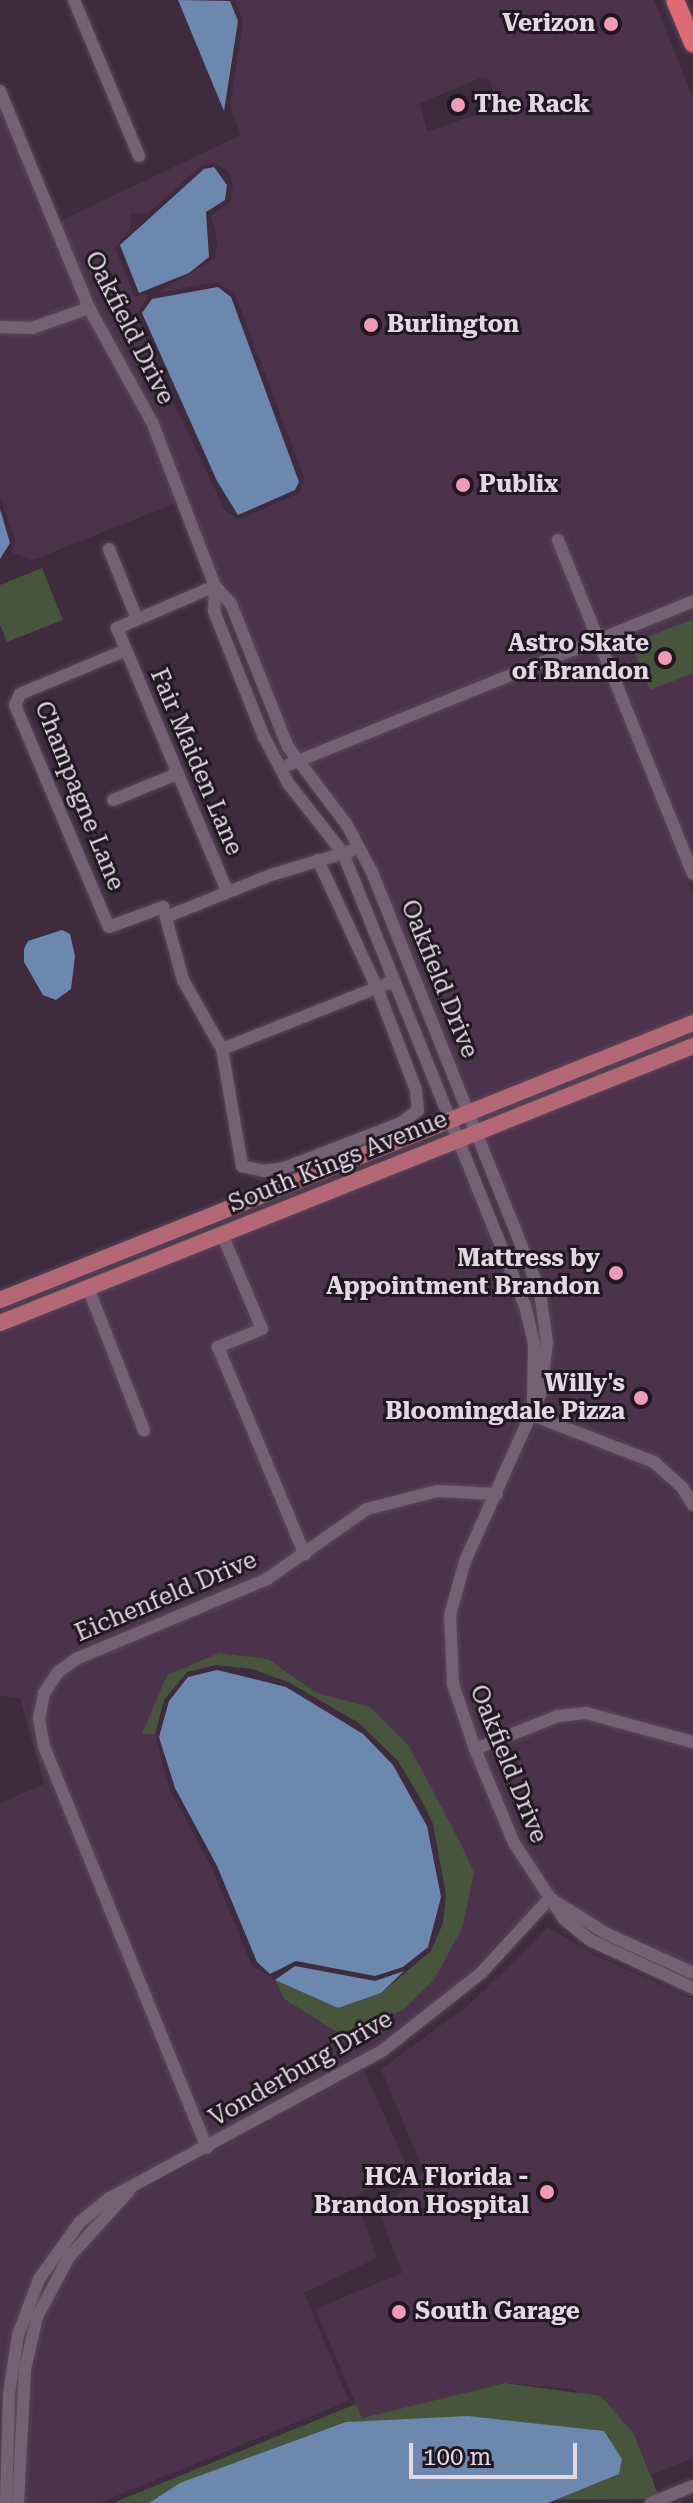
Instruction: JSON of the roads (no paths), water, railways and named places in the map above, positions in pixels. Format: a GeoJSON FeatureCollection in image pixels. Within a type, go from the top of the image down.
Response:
{"type":"FeatureCollection","features":[{"type":"Feature","properties":{"kind":"highway"},"geometry":{"type":"LineString","coordinates":[[675,0],[693,43]]}},
{"type":"Feature","properties":{"kind":"main road","name":"South Kings Avenue"},"geometry":{"type":"LineString","coordinates":[[0,1300],[693,1023]]}},
{"type":"Feature","properties":{"kind":"main road","name":"South Kings Avenue"},"geometry":{"type":"LineString","coordinates":[[0,1323],[693,1046]]}},
{"type":"Feature","properties":{"kind":"main road"},"geometry":{"type":"LineString","coordinates":[[249,1223],[263,1203],[375,1148]]}},
{"type":"Feature","properties":{"kind":"street"},"geometry":{"type":"LineString","coordinates":[[74,0],[139,156]]}},
{"type":"Feature","properties":{"kind":"street","name":"Oakfield Drive"},"geometry":{"type":"LineString","coordinates":[[0,91],[89,308],[148,412],[215,586],[231,604],[295,761],[361,848],[477,1132],[544,1314],[546,1366],[532,1415],[460,1575],[449,1624],[453,1684],[475,1749],[514,1843],[564,1919],[590,1940],[672,1971],[693,1973]]}},
{"type":"Feature","properties":{"kind":"street"},"geometry":{"type":"LineString","coordinates":[[0,327],[32,328],[89,308]]}},
{"type":"Feature","properties":{"kind":"street"},"geometry":{"type":"LineString","coordinates":[[558,540],[693,874]]}},
{"type":"Feature","properties":{"kind":"street"},"geometry":{"type":"LineString","coordinates":[[109,549],[137,619]]}},
{"type":"Feature","properties":{"kind":"street"},"geometry":{"type":"LineString","coordinates":[[126,650],[117,628],[215,586]]}},
{"type":"Feature","properties":{"kind":"street","name":"Oakfield Drive"},"geometry":{"type":"LineString","coordinates":[[215,586],[214,611],[280,770],[343,853],[530,1318],[532,1415]]}},
{"type":"Feature","properties":{"kind":"street"},"geometry":{"type":"LineString","coordinates":[[280,770],[295,761],[693,601]]}},
{"type":"Feature","properties":{"kind":"street","name":"Fair Maiden Lane"},"geometry":{"type":"LineString","coordinates":[[126,650],[227,891]]}},
{"type":"Feature","properties":{"kind":"street","name":"Champagne Lane"},"geometry":{"type":"LineString","coordinates":[[126,650],[20,694],[15,705],[109,927],[163,907],[166,917],[227,891],[318,860]]}},
{"type":"Feature","properties":{"kind":"street"},"geometry":{"type":"LineString","coordinates":[[113,800],[177,774]]}},
{"type":"Feature","properties":{"kind":"street"},"geometry":{"type":"LineString","coordinates":[[166,917],[183,980],[222,1049],[242,1166],[284,1168],[401,1123],[418,1110],[416,1090],[377,988],[318,860],[361,848]]}},
{"type":"Feature","properties":{"kind":"street"},"geometry":{"type":"LineString","coordinates":[[222,1049],[394,981]]}},
{"type":"Feature","properties":{"kind":"street"},"geometry":{"type":"LineString","coordinates":[[222,1234],[262,1329],[218,1347],[305,1555]]}},
{"type":"Feature","properties":{"kind":"street"},"geometry":{"type":"LineString","coordinates":[[88,1288],[144,1430]]}},
{"type":"Feature","properties":{"kind":"street"},"geometry":{"type":"LineString","coordinates":[[532,1415],[654,1462],[682,1487],[693,1505]]}},
{"type":"Feature","properties":{"kind":"street","name":"Eichenfeld Drive"},"geometry":{"type":"LineString","coordinates":[[207,2148],[44,1747],[39,1719],[44,1693],[58,1672],[76,1659],[267,1579],[305,1555],[345,1522],[390,1500],[437,1491],[497,1494]]}},
{"type":"Feature","properties":{"kind":"street"},"geometry":{"type":"LineString","coordinates":[[475,1749],[558,1716],[586,1713],[693,1742]]}},
{"type":"Feature","properties":{"kind":"street","name":"Vonderburg Drive"},"geometry":{"type":"LineString","coordinates":[[6,2503],[4,2411],[14,2349],[39,2279],[88,2215],[346,2074],[409,2033],[481,1973],[550,1898]]}},
{"type":"Feature","properties":{"kind":"street","name":"Oakfield Drive"},"geometry":{"type":"LineString","coordinates":[[672,1971],[693,1988]]}},
{"type":"Feature","properties":{"kind":"street","name":"Vonderburg Drive"},"geometry":{"type":"LineString","coordinates":[[18,2503],[29,2344],[47,2295],[69,2257],[129,2191]]}},
{"type":"Feature","properties":{"kind":"street"},"geometry":{"type":"LineString","coordinates":[[4,2411],[22,2411]]}},
{"type":"Feature","properties":{"kind":"street"},"geometry":{"type":"LineString","coordinates":[[651,2503],[693,2486]]}},
{"type":"Feature","properties":{"kind":"water"},"geometry":{"type":"Polygon","coordinates":[[[178,0],[230,1],[238,21],[224,111],[178,0]]]}},
{"type":"Feature","properties":{"kind":"water"},"geometry":{"type":"Polygon","coordinates":[[[214,167],[227,185],[225,200],[206,212],[209,257],[189,273],[139,293],[120,245],[204,169],[214,167]]]}},
{"type":"Feature","properties":{"kind":"water"},"geometry":{"type":"Polygon","coordinates":[[[218,287],[231,297],[299,482],[295,490],[238,515],[217,481],[142,313],[152,299],[218,287]]]}},
{"type":"Feature","properties":{"kind":"water"},"geometry":{"type":"Polygon","coordinates":[[[0,509],[10,543],[0,559],[0,509]]]}},
{"type":"Feature","properties":{"kind":"water"},"geometry":{"type":"Polygon","coordinates":[[[62,930],[70,934],[75,956],[71,989],[56,1000],[43,995],[24,962],[24,949],[28,941],[62,930]]]}},
{"type":"Feature","properties":{"kind":"water"},"geometry":{"type":"Polygon","coordinates":[[[217,1670],[286,1687],[363,1734],[393,1765],[427,1826],[441,1897],[428,1947],[403,1967],[375,1976],[296,1961],[270,1974],[257,1962],[217,1866],[175,1788],[159,1737],[169,1701],[188,1677],[217,1670]]]}},
{"type":"Feature","properties":{"kind":"water"},"geometry":{"type":"Polygon","coordinates":[[[295,1966],[375,1981],[404,1971],[381,1993],[338,2008],[275,1980],[295,1966]]]}},
{"type":"Feature","properties":{"kind":"water"},"geometry":{"type":"Polygon","coordinates":[[[468,2416],[604,2431],[622,2459],[619,2474],[548,2503],[149,2503],[180,2483],[346,2422],[468,2416]]]}},
{"type":"Feature","properties":{"kind":"place","name":"Verizon"},"geometry":{"type":"Point","coordinates":[611,24]}},
{"type":"Feature","properties":{"kind":"place","name":"The Rack"},"geometry":{"type":"Point","coordinates":[458,105]}},
{"type":"Feature","properties":{"kind":"place","name":"Burlington"},"geometry":{"type":"Point","coordinates":[371,325]}},
{"type":"Feature","properties":{"kind":"place","name":"Publix"},"geometry":{"type":"Point","coordinates":[463,485]}},
{"type":"Feature","properties":{"kind":"place","name":"Astro Skate of Brandon"},"geometry":{"type":"Point","coordinates":[665,658]}},
{"type":"Feature","properties":{"kind":"place","name":"Mattress by Appointment Brandon"},"geometry":{"type":"Point","coordinates":[616,1273]}},
{"type":"Feature","properties":{"kind":"place","name":"Willy's Bloomingdale Pizza"},"geometry":{"type":"Point","coordinates":[641,1398]}},
{"type":"Feature","properties":{"kind":"place","name":"HCA Florida - Brandon Hospital"},"geometry":{"type":"Point","coordinates":[547,2192]}},
{"type":"Feature","properties":{"kind":"place","name":"South Garage"},"geometry":{"type":"Point","coordinates":[399,2312]}}]}
